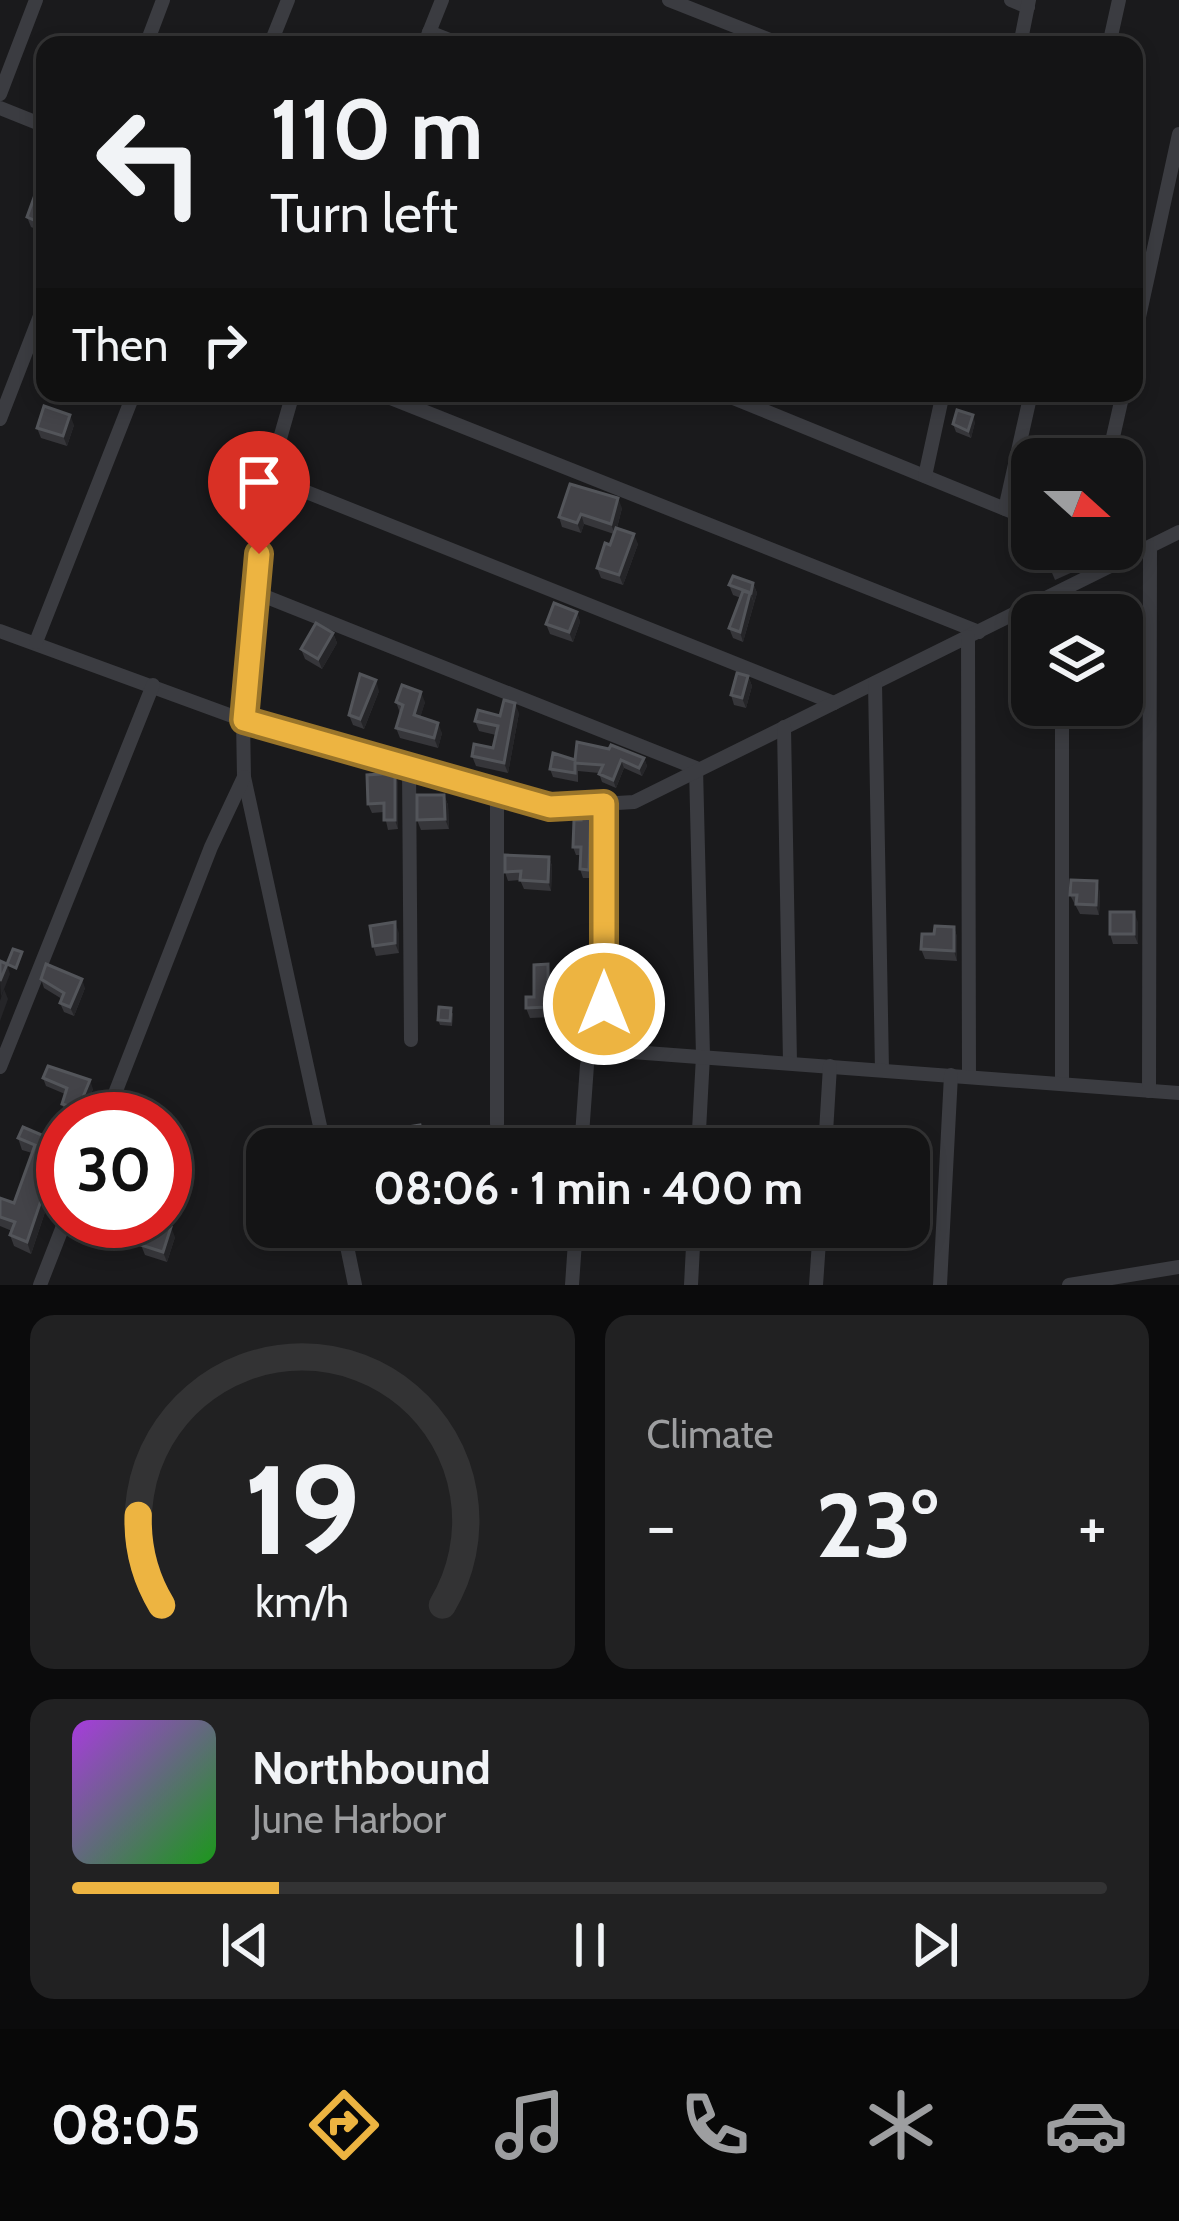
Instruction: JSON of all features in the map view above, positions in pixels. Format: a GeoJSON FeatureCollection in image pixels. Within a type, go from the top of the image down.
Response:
{"type":"FeatureCollection","features":[{"type":"Feature","properties":{"kind":"street"},"geometry":{"type":"LineString","coordinates":[[0,94],[36,0]]}},
{"type":"Feature","properties":{"kind":"street"},"geometry":{"type":"LineString","coordinates":[[149,36],[163,0]]}},
{"type":"Feature","properties":{"kind":"street"},"geometry":{"type":"LineString","coordinates":[[274,36],[288,0]]}},
{"type":"Feature","properties":{"kind":"street"},"geometry":{"type":"LineString","coordinates":[[427,36],[442,0]]}},
{"type":"Feature","properties":{"kind":"street"},"geometry":{"type":"LineString","coordinates":[[669,0],[760,36]]}},
{"type":"Feature","properties":{"kind":"street"},"geometry":{"type":"LineString","coordinates":[[1011,0],[1029,3],[1021,36]]}},
{"type":"Feature","properties":{"kind":"street"},"geometry":{"type":"LineString","coordinates":[[1110,36],[1119,0]]}},
{"type":"Feature","properties":{"kind":"street"},"geometry":{"type":"LineString","coordinates":[[0,108],[36,122]]}},
{"type":"Feature","properties":{"kind":"street"},"geometry":{"type":"LineString","coordinates":[[1143,299],[1179,134]]}},
{"type":"Feature","properties":{"kind":"street"},"geometry":{"type":"LineString","coordinates":[[0,419],[36,326]]}},
{"type":"Feature","properties":{"kind":"street"},"geometry":{"type":"LineString","coordinates":[[36,642],[130,402]]}},
{"type":"Feature","properties":{"kind":"street"},"geometry":{"type":"LineString","coordinates":[[290,402],[269,477],[254,592],[244,777],[321,1128]]}},
{"type":"Feature","properties":{"kind":"street"},"geometry":{"type":"LineString","coordinates":[[400,402],[974,635]]}},
{"type":"Feature","properties":{"kind":"street"},"geometry":{"type":"LineString","coordinates":[[743,402],[1011,511]]}},
{"type":"Feature","properties":{"kind":"street"},"geometry":{"type":"LineString","coordinates":[[925,476],[941,402]]}},
{"type":"Feature","properties":{"kind":"street"},"geometry":{"type":"LineString","coordinates":[[1005,509],[1028,402]]}},
{"type":"Feature","properties":{"kind":"street"},"geometry":{"type":"LineString","coordinates":[[1113,438],[1121,402]]}},
{"type":"Feature","properties":{"kind":"street"},"geometry":{"type":"LineString","coordinates":[[269,477],[834,704]]}},
{"type":"Feature","properties":{"kind":"street"},"geometry":{"type":"LineString","coordinates":[[1143,551],[1179,532]]}},
{"type":"Feature","properties":{"kind":"street"},"geometry":{"type":"LineString","coordinates":[[1149,1090],[1150,547]]}},
{"type":"Feature","properties":{"kind":"street"},"geometry":{"type":"LineString","coordinates":[[0,631],[244,720],[550,807],[634,802],[1105,570]]}},
{"type":"Feature","properties":{"kind":"street"},"geometry":{"type":"LineString","coordinates":[[254,592],[696,768]]}},
{"type":"Feature","properties":{"kind":"street"},"geometry":{"type":"LineString","coordinates":[[969,1077],[974,635]]}},
{"type":"Feature","properties":{"kind":"street"},"geometry":{"type":"LineString","coordinates":[[875,683],[882,1070]]}},
{"type":"Feature","properties":{"kind":"street"},"geometry":{"type":"LineString","coordinates":[[0,1067],[153,685]]}},
{"type":"Feature","properties":{"kind":"street"},"geometry":{"type":"LineString","coordinates":[[1062,726],[1062,1084]]}},
{"type":"Feature","properties":{"kind":"street"},"geometry":{"type":"LineString","coordinates":[[784,727],[790,1063]]}},
{"type":"Feature","properties":{"kind":"street"},"geometry":{"type":"LineString","coordinates":[[409,767],[411,1040]]}},
{"type":"Feature","properties":{"kind":"street"},"geometry":{"type":"LineString","coordinates":[[696,768],[703,1056],[699,1128]]}},
{"type":"Feature","properties":{"kind":"street"},"geometry":{"type":"LineString","coordinates":[[116,1092],[211,847],[244,777]]}},
{"type":"Feature","properties":{"kind":"street"},"geometry":{"type":"LineString","coordinates":[[497,792],[497,1124]]}},
{"type":"Feature","properties":{"kind":"street"},"geometry":{"type":"LineString","coordinates":[[604,804],[604,1044],[613,1051],[1179,1093]]}},
{"type":"Feature","properties":{"kind":"street"},"geometry":{"type":"LineString","coordinates":[[582,1128],[587,1065]]}},
{"type":"Feature","properties":{"kind":"street"},"geometry":{"type":"LineString","coordinates":[[826,1128],[830,1066]]}},
{"type":"Feature","properties":{"kind":"street"},"geometry":{"type":"LineString","coordinates":[[940,1285],[951,1075]]}},
{"type":"Feature","properties":{"kind":"street"},"geometry":{"type":"LineString","coordinates":[[40,1285],[54,1248]]}},
{"type":"Feature","properties":{"kind":"street"},"geometry":{"type":"LineString","coordinates":[[347,1248],[355,1285]]}},
{"type":"Feature","properties":{"kind":"street"},"geometry":{"type":"LineString","coordinates":[[572,1285],[575,1248]]}},
{"type":"Feature","properties":{"kind":"street"},"geometry":{"type":"LineString","coordinates":[[691,1285],[693,1248]]}},
{"type":"Feature","properties":{"kind":"street"},"geometry":{"type":"LineString","coordinates":[[816,1285],[819,1248]]}},
{"type":"Feature","properties":{"kind":"street"},"geometry":{"type":"LineString","coordinates":[[1070,1285],[1179,1267]]}},
{"type":"Feature","properties":{"kind":"building"},"geometry":{"type":"Polygon","coordinates":[[[36,192],[36,221],[27,217],[36,192]]]}},
{"type":"Feature","properties":{"kind":"building"},"geometry":{"type":"Polygon","coordinates":[[[44,406],[70,415],[63,436],[37,428],[44,406]]]}},
{"type":"Feature","properties":{"kind":"building"},"geometry":{"type":"Polygon","coordinates":[[[957,410],[973,415],[968,431],[953,424],[957,410]]]}},
{"type":"Feature","properties":{"kind":"building"},"geometry":{"type":"Polygon","coordinates":[[[570,484],[618,498],[611,524],[581,514],[577,523],[559,517],[570,484]]]}},
{"type":"Feature","properties":{"kind":"building"},"geometry":{"type":"Polygon","coordinates":[[[616,528],[634,534],[619,575],[597,568],[616,528]]]}},
{"type":"Feature","properties":{"kind":"building"},"geometry":{"type":"Polygon","coordinates":[[[733,576],[753,583],[751,593],[729,585],[733,576]]]}},
{"type":"Feature","properties":{"kind":"building"},"geometry":{"type":"Polygon","coordinates":[[[743,591],[750,593],[740,632],[729,628],[743,591]]]}},
{"type":"Feature","properties":{"kind":"building"},"geometry":{"type":"Polygon","coordinates":[[[554,603],[577,612],[569,632],[546,624],[554,603]]]}},
{"type":"Feature","properties":{"kind":"building"},"geometry":{"type":"Polygon","coordinates":[[[316,623],[333,633],[318,659],[301,649],[316,623]]]}},
{"type":"Feature","properties":{"kind":"building"},"geometry":{"type":"Polygon","coordinates":[[[737,673],[748,676],[742,698],[731,695],[737,673]]]}},
{"type":"Feature","properties":{"kind":"building"},"geometry":{"type":"Polygon","coordinates":[[[360,674],[376,680],[360,719],[349,715],[360,674]]]}},
{"type":"Feature","properties":{"kind":"building"},"geometry":{"type":"Polygon","coordinates":[[[402,685],[421,692],[414,715],[438,723],[434,738],[396,728],[403,705],[396,702],[402,685]]]}},
{"type":"Feature","properties":{"kind":"building"},"geometry":{"type":"Polygon","coordinates":[[[504,700],[515,703],[504,763],[472,756],[474,744],[493,748],[498,726],[475,721],[478,710],[500,716],[504,700]]]}},
{"type":"Feature","properties":{"kind":"building"},"geometry":{"type":"Polygon","coordinates":[[[577,742],[609,749],[611,745],[644,758],[639,768],[621,760],[613,780],[599,774],[603,765],[575,763],[575,773],[550,769],[553,753],[575,760],[577,742]]]}},
{"type":"Feature","properties":{"kind":"building"},"geometry":{"type":"Polygon","coordinates":[[[395,773],[395,820],[384,820],[384,803],[368,804],[367,775],[395,773]]]}},
{"type":"Feature","properties":{"kind":"building"},"geometry":{"type":"Polygon","coordinates":[[[417,795],[444,795],[445,819],[417,820],[417,795]]]}},
{"type":"Feature","properties":{"kind":"building"},"geometry":{"type":"Polygon","coordinates":[[[591,807],[589,870],[580,869],[581,847],[573,847],[574,820],[581,820],[581,808],[591,807]]]}},
{"type":"Feature","properties":{"kind":"building"},"geometry":{"type":"Polygon","coordinates":[[[505,855],[549,857],[548,882],[520,880],[521,871],[505,872],[505,855]]]}},
{"type":"Feature","properties":{"kind":"building"},"geometry":{"type":"Polygon","coordinates":[[[1071,880],[1097,881],[1096,905],[1076,904],[1077,895],[1070,895],[1071,880]]]}},
{"type":"Feature","properties":{"kind":"building"},"geometry":{"type":"Polygon","coordinates":[[[1110,912],[1134,912],[1134,934],[1110,934],[1110,912]]]}},
{"type":"Feature","properties":{"kind":"building"},"geometry":{"type":"Polygon","coordinates":[[[395,922],[395,943],[373,946],[370,926],[395,922]]]}},
{"type":"Feature","properties":{"kind":"building"},"geometry":{"type":"Polygon","coordinates":[[[935,926],[954,927],[954,951],[921,949],[922,934],[934,934],[935,926]]]}},
{"type":"Feature","properties":{"kind":"building"},"geometry":{"type":"Polygon","coordinates":[[[13,949],[22,952],[16,968],[7,964],[13,949]]]}},
{"type":"Feature","properties":{"kind":"building"},"geometry":{"type":"Polygon","coordinates":[[[46,964],[82,979],[70,1007],[60,1003],[64,993],[41,979],[46,964]]]}},
{"type":"Feature","properties":{"kind":"building"},"geometry":{"type":"Polygon","coordinates":[[[548,964],[548,1007],[526,1008],[526,997],[534,997],[534,965],[548,964]]]}},
{"type":"Feature","properties":{"kind":"building"},"geometry":{"type":"Polygon","coordinates":[[[439,1007],[451,1008],[450,1021],[438,1020],[439,1007]]]}},
{"type":"Feature","properties":{"kind":"building"},"geometry":{"type":"Polygon","coordinates":[[[48,1066],[90,1080],[85,1092],[66,1092],[67,1088],[43,1078],[48,1066]]]}},
{"type":"Feature","properties":{"kind":"building"},"geometry":{"type":"Polygon","coordinates":[[[23,1127],[36,1133],[36,1215],[27,1242],[10,1235],[15,1222],[0,1217],[0,1198],[14,1203],[35,1145],[18,1138],[23,1127]]]}},
{"type":"Feature","properties":{"kind":"route"},"geometry":{"type":"LineString","coordinates":[[259,554],[244,720],[550,807],[604,804],[604,1004]]}}]}
